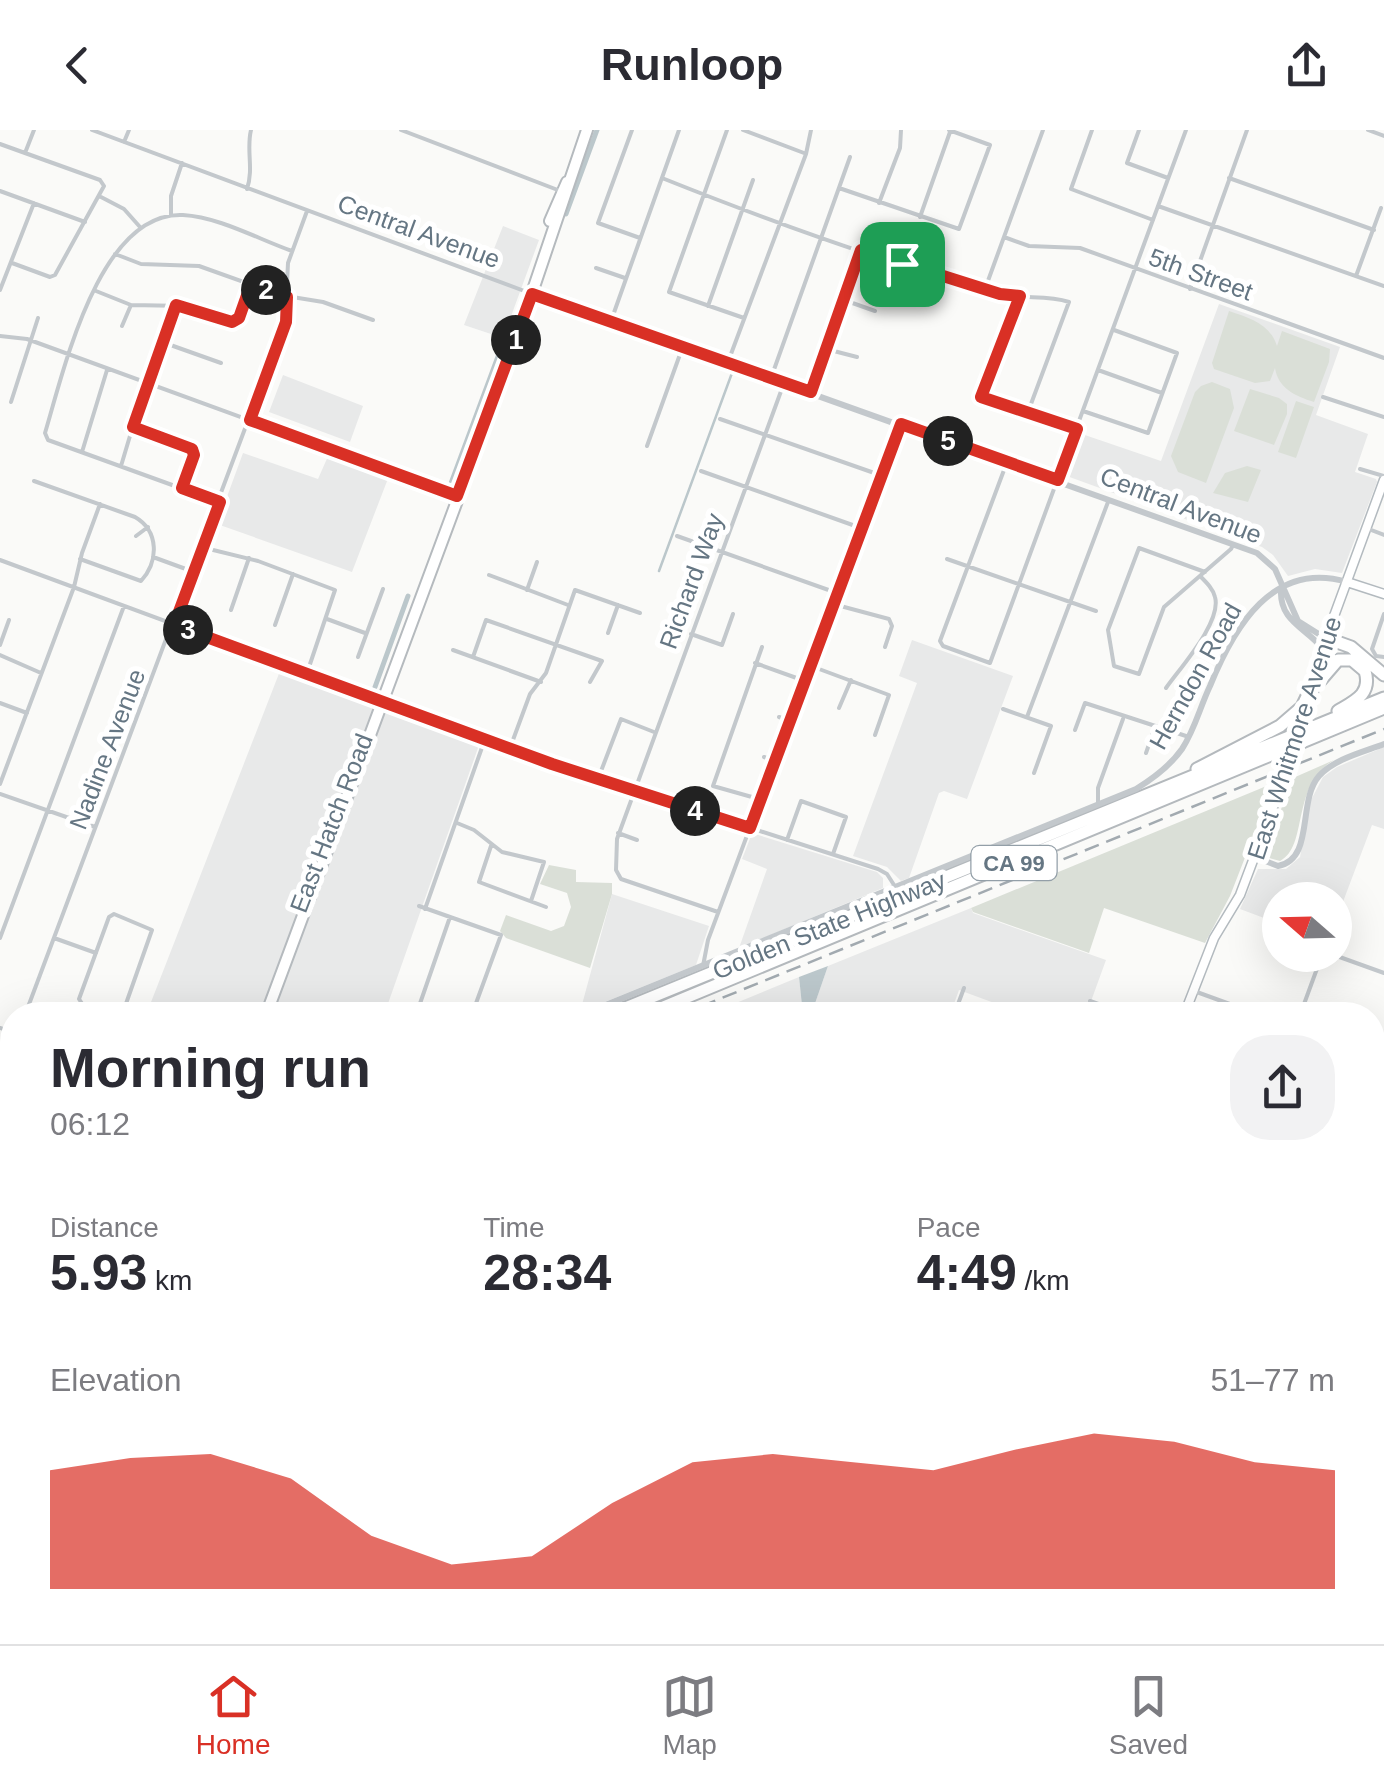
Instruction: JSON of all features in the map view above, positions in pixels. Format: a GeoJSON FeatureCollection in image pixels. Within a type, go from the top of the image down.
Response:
{"type":"FeatureCollection","features":[{"type":"Feature","properties":{"kind":"highway"},"geometry":{"type":"LineString","coordinates":[[1324,644],[1351,647],[1384,676]]}},
{"type":"Feature","properties":{"kind":"highway"},"geometry":{"type":"LineString","coordinates":[[1309,724],[1362,696],[1367,688],[1367,675],[1356,662],[1338,660],[1314,690]]}},
{"type":"Feature","properties":{"kind":"highway"},"geometry":{"type":"LineString","coordinates":[[1140,798],[1280,726],[1302,707],[1318,674]]}},
{"type":"Feature","properties":{"kind":"highway","name":"Golden State Highway"},"geometry":{"type":"LineString","coordinates":[[640,1002],[1140,798],[1309,724],[1384,698]]}},
{"type":"Feature","properties":{"kind":"highway","name":"Golden State Highway"},"geometry":{"type":"LineString","coordinates":[[675,1002],[1384,710]]}},
{"type":"Feature","properties":{"kind":"main road","name":"East Hatch Road"},"geometry":{"type":"LineString","coordinates":[[268,1002],[398,645],[406,633],[457,496],[586,130]]}},
{"type":"Feature","properties":{"kind":"main road","name":"East Whitmore Avenue"},"geometry":{"type":"LineString","coordinates":[[1189,1002],[1214,938],[1236,903],[1256,858],[1284,778],[1309,724],[1324,644],[1384,478]]}},
{"type":"Feature","properties":{"kind":"main road"},"geometry":{"type":"LineString","coordinates":[[1347,582],[1384,594]]}},
{"type":"Feature","properties":{"kind":"street"},"geometry":{"type":"LineString","coordinates":[[25,153],[34,130]]}},
{"type":"Feature","properties":{"kind":"street","name":"Central Avenue"},"geometry":{"type":"LineString","coordinates":[[92,130],[529,293],[1233,543],[1266,559],[1298,621],[1324,644]]}},
{"type":"Feature","properties":{"kind":"street"},"geometry":{"type":"LineString","coordinates":[[124,142],[128,130]]}},
{"type":"Feature","properties":{"kind":"street"},"geometry":{"type":"LineString","coordinates":[[247,189],[252,174],[248,142],[251,130]]}},
{"type":"Feature","properties":{"kind":"street"},"geometry":{"type":"LineString","coordinates":[[401,130],[564,192]]}},
{"type":"Feature","properties":{"kind":"street"},"geometry":{"type":"LineString","coordinates":[[632,130],[598,223],[640,238]]}},
{"type":"Feature","properties":{"kind":"street"},"geometry":{"type":"LineString","coordinates":[[611,321],[679,130]]}},
{"type":"Feature","properties":{"kind":"street"},"geometry":{"type":"LineString","coordinates":[[727,130],[670,292],[744,318]]}},
{"type":"Feature","properties":{"kind":"street"},"geometry":{"type":"LineString","coordinates":[[743,130],[806,154]]}},
{"type":"Feature","properties":{"kind":"street"},"geometry":{"type":"LineString","coordinates":[[728,362],[782,222],[806,154],[810,130]]}},
{"type":"Feature","properties":{"kind":"street"},"geometry":{"type":"LineString","coordinates":[[880,203],[900,148],[901,130]]}},
{"type":"Feature","properties":{"kind":"street"},"geometry":{"type":"LineString","coordinates":[[839,188],[920,217],[960,230],[990,145],[950,130],[920,217]]}},
{"type":"Feature","properties":{"kind":"street"},"geometry":{"type":"LineString","coordinates":[[985,289],[1043,130]]}},
{"type":"Feature","properties":{"kind":"street"},"geometry":{"type":"LineString","coordinates":[[1084,130],[1091,131],[1070,189],[1153,220]]}},
{"type":"Feature","properties":{"kind":"street"},"geometry":{"type":"LineString","coordinates":[[1139,130],[1127,163],[1168,178]]}},
{"type":"Feature","properties":{"kind":"street"},"geometry":{"type":"LineString","coordinates":[[1007,462],[941,644],[990,663],[1186,130]]}},
{"type":"Feature","properties":{"kind":"street"},"geometry":{"type":"LineString","coordinates":[[1190,289],[1247,130]]}},
{"type":"Feature","properties":{"kind":"street"},"geometry":{"type":"LineString","coordinates":[[1368,130],[1384,136]]}},
{"type":"Feature","properties":{"kind":"street"},"geometry":{"type":"LineString","coordinates":[[0,144],[104,184],[53,276],[12,263]]}},
{"type":"Feature","properties":{"kind":"street"},"geometry":{"type":"LineString","coordinates":[[772,378],[850,157]]}},
{"type":"Feature","properties":{"kind":"street"},"geometry":{"type":"LineString","coordinates":[[171,216],[171,196],[182,164]]}},
{"type":"Feature","properties":{"kind":"street"},"geometry":{"type":"LineString","coordinates":[[662,178],[861,250],[985,289],[1069,302],[1028,412]]}},
{"type":"Feature","properties":{"kind":"street"},"geometry":{"type":"LineString","coordinates":[[1230,178],[1374,230]]}},
{"type":"Feature","properties":{"kind":"street"},"geometry":{"type":"LineString","coordinates":[[708,306],[752,180]]}},
{"type":"Feature","properties":{"kind":"street"},"geometry":{"type":"LineString","coordinates":[[0,191],[85,222]]}},
{"type":"Feature","properties":{"kind":"street"},"geometry":{"type":"LineString","coordinates":[[100,196],[124,210],[140,227]]}},
{"type":"Feature","properties":{"kind":"street"},"geometry":{"type":"LineString","coordinates":[[0,290],[34,203]]}},
{"type":"Feature","properties":{"kind":"street"},"geometry":{"type":"LineString","coordinates":[[1158,206],[1384,286]]}},
{"type":"Feature","properties":{"kind":"street"},"geometry":{"type":"LineString","coordinates":[[1356,276],[1382,208]]}},
{"type":"Feature","properties":{"kind":"street","name":"Nadine Avenue"},"geometry":{"type":"LineString","coordinates":[[30,1002],[286,322],[287,271],[307,211]]}},
{"type":"Feature","properties":{"kind":"street"},"geometry":{"type":"LineString","coordinates":[[220,502],[46,436],[69,354],[115,254],[140,227],[171,216],[206,220],[292,251]]}},
{"type":"Feature","properties":{"kind":"street","name":"5th Street"},"geometry":{"type":"LineString","coordinates":[[1004,237],[1029,246],[1080,248],[1384,358]]}},
{"type":"Feature","properties":{"kind":"street"},"geometry":{"type":"LineString","coordinates":[[811,392],[861,250]]}},
{"type":"Feature","properties":{"kind":"street"},"geometry":{"type":"LineString","coordinates":[[115,254],[141,264],[194,265],[287,297],[323,302],[373,320]]}},
{"type":"Feature","properties":{"kind":"street"},"geometry":{"type":"LineString","coordinates":[[596,268],[626,278]]}},
{"type":"Feature","properties":{"kind":"street"},"geometry":{"type":"LineString","coordinates":[[95,291],[132,305],[176,305],[234,322],[251,284]]}},
{"type":"Feature","properties":{"kind":"street"},"geometry":{"type":"LineString","coordinates":[[1020,296],[981,397],[1077,429]]}},
{"type":"Feature","properties":{"kind":"street"},"geometry":{"type":"LineString","coordinates":[[844,300],[876,311]]}},
{"type":"Feature","properties":{"kind":"street"},"geometry":{"type":"LineString","coordinates":[[122,326],[132,305]]}},
{"type":"Feature","properties":{"kind":"street"},"geometry":{"type":"LineString","coordinates":[[120,466],[176,305]]}},
{"type":"Feature","properties":{"kind":"street"},"geometry":{"type":"LineString","coordinates":[[10,402],[38,318]]}},
{"type":"Feature","properties":{"kind":"street"},"geometry":{"type":"LineString","coordinates":[[1083,411],[1148,433],[1177,353],[1113,330]]}},
{"type":"Feature","properties":{"kind":"street"},"geometry":{"type":"LineString","coordinates":[[0,336],[32,340],[457,496]]}},
{"type":"Feature","properties":{"kind":"street"},"geometry":{"type":"LineString","coordinates":[[162,342],[222,363]]}},
{"type":"Feature","properties":{"kind":"street"},"geometry":{"type":"LineString","coordinates":[[647,446],[684,346]]}},
{"type":"Feature","properties":{"kind":"street"},"geometry":{"type":"LineString","coordinates":[[826,349],[857,357]]}},
{"type":"Feature","properties":{"kind":"street"},"geometry":{"type":"LineString","coordinates":[[82,452],[107,368]]}},
{"type":"Feature","properties":{"kind":"street"},"geometry":{"type":"LineString","coordinates":[[1098,370],[1162,393]]}},
{"type":"Feature","properties":{"kind":"street","name":"Richard Way"},"geometry":{"type":"LineString","coordinates":[[618,832],[784,383]]}},
{"type":"Feature","properties":{"kind":"street"},"geometry":{"type":"LineString","coordinates":[[1324,397],[1384,417]]}},
{"type":"Feature","properties":{"kind":"street"},"geometry":{"type":"LineString","coordinates":[[720,419],[881,476]]}},
{"type":"Feature","properties":{"kind":"street"},"geometry":{"type":"LineString","coordinates":[[703,966],[703,954],[718,912],[901,424]]}},
{"type":"Feature","properties":{"kind":"street"},"geometry":{"type":"LineString","coordinates":[[133,427],[193,451],[182,488]]}},
{"type":"Feature","properties":{"kind":"street"},"geometry":{"type":"LineString","coordinates":[[1360,469],[1384,478]]}},
{"type":"Feature","properties":{"kind":"street"},"geometry":{"type":"LineString","coordinates":[[701,471],[861,528]]}},
{"type":"Feature","properties":{"kind":"street"},"geometry":{"type":"LineString","coordinates":[[34,481],[134,516],[148,528],[154,540],[153,558],[142,580],[80,560]]}},
{"type":"Feature","properties":{"kind":"street"},"geometry":{"type":"LineString","coordinates":[[1027,717],[1110,498]]}},
{"type":"Feature","properties":{"kind":"street"},"geometry":{"type":"LineString","coordinates":[[0,784],[74,587],[100,504]]}},
{"type":"Feature","properties":{"kind":"street"},"geometry":{"type":"LineString","coordinates":[[136,536],[148,528]]}},
{"type":"Feature","properties":{"kind":"street"},"geometry":{"type":"LineString","coordinates":[[1366,528],[1384,535]]}},
{"type":"Feature","properties":{"kind":"street"},"geometry":{"type":"LineString","coordinates":[[677,536],[837,594]]}},
{"type":"Feature","properties":{"kind":"street"},"geometry":{"type":"LineString","coordinates":[[1166,688],[1208,629],[1215,614],[1215,596],[1202,574],[1138,548],[1108,630],[1114,666],[1139,674],[1164,607],[1202,574],[1231,549],[1233,543]]}},
{"type":"Feature","properties":{"kind":"street"},"geometry":{"type":"LineString","coordinates":[[203,547],[249,558],[335,590],[308,673]]}},
{"type":"Feature","properties":{"kind":"street"},"geometry":{"type":"LineString","coordinates":[[153,558],[194,572]]}},
{"type":"Feature","properties":{"kind":"street"},"geometry":{"type":"LineString","coordinates":[[231,610],[249,558]]}},
{"type":"Feature","properties":{"kind":"street"},"geometry":{"type":"LineString","coordinates":[[947,558],[1096,611]]}},
{"type":"Feature","properties":{"kind":"street"},"geometry":{"type":"LineString","coordinates":[[0,560],[632,791],[883,871],[895,888]]}},
{"type":"Feature","properties":{"kind":"street"},"geometry":{"type":"LineString","coordinates":[[527,590],[537,562]]}},
{"type":"Feature","properties":{"kind":"street"},"geometry":{"type":"LineString","coordinates":[[275,626],[294,574]]}},
{"type":"Feature","properties":{"kind":"street"},"geometry":{"type":"LineString","coordinates":[[489,575],[570,606]]}},
{"type":"Feature","properties":{"kind":"street"},"geometry":{"type":"LineString","coordinates":[[1282,588],[1318,576],[1347,582]]}},
{"type":"Feature","properties":{"kind":"street","name":"Herndon Road"},"geometry":{"type":"LineString","coordinates":[[613,1002],[1136,789],[1176,757],[1214,677],[1254,608],[1282,588]]}},
{"type":"Feature","properties":{"kind":"street"},"geometry":{"type":"LineString","coordinates":[[358,657],[383,589]]}},
{"type":"Feature","properties":{"kind":"street"},"geometry":{"type":"LineString","coordinates":[[510,748],[530,694],[541,682],[575,590],[640,613]]}},
{"type":"Feature","properties":{"kind":"street"},"geometry":{"type":"LineString","coordinates":[[833,604],[888,618],[892,626],[884,647]]}},
{"type":"Feature","properties":{"kind":"street"},"geometry":{"type":"LineString","coordinates":[[0,938],[124,606]]}},
{"type":"Feature","properties":{"kind":"street"},"geometry":{"type":"LineString","coordinates":[[608,633],[618,606]]}},
{"type":"Feature","properties":{"kind":"street"},"geometry":{"type":"LineString","coordinates":[[690,634],[722,645],[734,614]]}},
{"type":"Feature","properties":{"kind":"street"},"geometry":{"type":"LineString","coordinates":[[1384,614],[1373,644],[1374,654],[1384,657]]}},
{"type":"Feature","properties":{"kind":"street"},"geometry":{"type":"LineString","coordinates":[[327,618],[366,634]]}},
{"type":"Feature","properties":{"kind":"street"},"geometry":{"type":"LineString","coordinates":[[0,645],[9,620]]}},
{"type":"Feature","properties":{"kind":"street"},"geometry":{"type":"LineString","coordinates":[[473,657],[486,620],[602,662],[590,682]]}},
{"type":"Feature","properties":{"kind":"street"},"geometry":{"type":"LineString","coordinates":[[760,800],[713,786],[762,647]]}},
{"type":"Feature","properties":{"kind":"street"},"geometry":{"type":"LineString","coordinates":[[453,650],[541,682]]}},
{"type":"Feature","properties":{"kind":"street"},"geometry":{"type":"LineString","coordinates":[[0,655],[42,673]]}},
{"type":"Feature","properties":{"kind":"street"},"geometry":{"type":"LineString","coordinates":[[755,662],[805,681]]}},
{"type":"Feature","properties":{"kind":"street"},"geometry":{"type":"LineString","coordinates":[[810,666],[889,694],[874,734]]}},
{"type":"Feature","properties":{"kind":"street"},"geometry":{"type":"LineString","coordinates":[[839,708],[850,680]]}},
{"type":"Feature","properties":{"kind":"street"},"geometry":{"type":"LineString","coordinates":[[0,703],[27,712]]}},
{"type":"Feature","properties":{"kind":"street"},"geometry":{"type":"LineString","coordinates":[[1075,730],[1085,703],[1188,737]]}},
{"type":"Feature","properties":{"kind":"street"},"geometry":{"type":"LineString","coordinates":[[1003,709],[1051,726],[1034,773]]}},
{"type":"Feature","properties":{"kind":"street"},"geometry":{"type":"LineString","coordinates":[[1098,804],[1098,788],[1124,716]]}},
{"type":"Feature","properties":{"kind":"street"},"geometry":{"type":"LineString","coordinates":[[779,717],[790,721]]}},
{"type":"Feature","properties":{"kind":"street"},"geometry":{"type":"LineString","coordinates":[[598,779],[621,719],[654,732]]}},
{"type":"Feature","properties":{"kind":"street"},"geometry":{"type":"LineString","coordinates":[[1146,753],[1155,727]]}},
{"type":"Feature","properties":{"kind":"street"},"geometry":{"type":"LineString","coordinates":[[476,1002],[501,935],[422,907],[457,823],[485,739]]}},
{"type":"Feature","properties":{"kind":"street"},"geometry":{"type":"LineString","coordinates":[[1256,858],[1278,866],[1292,861],[1298,851],[1310,789],[1318,777],[1336,764],[1384,744]]}},
{"type":"Feature","properties":{"kind":"street"},"geometry":{"type":"LineString","coordinates":[[0,749],[12,753]]}},
{"type":"Feature","properties":{"kind":"street"},"geometry":{"type":"LineString","coordinates":[[764,756],[775,761]]}},
{"type":"Feature","properties":{"kind":"street"},"geometry":{"type":"LineString","coordinates":[[0,794],[95,827]]}},
{"type":"Feature","properties":{"kind":"street"},"geometry":{"type":"LineString","coordinates":[[787,840],[801,800],[846,816],[832,854]]}},
{"type":"Feature","properties":{"kind":"street"},"geometry":{"type":"LineString","coordinates":[[457,823],[508,854],[544,862],[530,901]]}},
{"type":"Feature","properties":{"kind":"street"},"geometry":{"type":"LineString","coordinates":[[638,840],[618,832],[615,865],[621,879],[718,912]]}},
{"type":"Feature","properties":{"kind":"street"},"geometry":{"type":"LineString","coordinates":[[491,846],[478,882],[546,907]]}},
{"type":"Feature","properties":{"kind":"street"},"geometry":{"type":"LineString","coordinates":[[80,1002],[112,914],[152,929],[127,1002]]}},
{"type":"Feature","properties":{"kind":"street"},"geometry":{"type":"LineString","coordinates":[[421,1002],[450,918]]}},
{"type":"Feature","properties":{"kind":"street"},"geometry":{"type":"LineString","coordinates":[[54,938],[96,953]]}},
{"type":"Feature","properties":{"kind":"street"},"geometry":{"type":"LineString","coordinates":[[1352,961],[1384,973]]}},
{"type":"Feature","properties":{"kind":"street"},"geometry":{"type":"LineString","coordinates":[[1305,1002],[1316,972]]}},
{"type":"Feature","properties":{"kind":"street"},"geometry":{"type":"LineString","coordinates":[[959,1002],[964,988]]}},
{"type":"Feature","properties":{"kind":"street"},"geometry":{"type":"LineString","coordinates":[[1194,991],[1224,1002]]}},
{"type":"Feature","properties":{"kind":"shaded area"},"geometry":{"type":"Polygon","coordinates":[[[503,226],[539,240],[503,338],[464,325],[503,226]]]}},
{"type":"Feature","properties":{"kind":"shaded area"},"geometry":{"type":"Polygon","coordinates":[[[1219,304],[1340,347],[1316,415],[1368,434],[1355,472],[1377,482],[1342,573],[1315,569],[1288,576],[1262,547],[1064,475],[1079,433],[1161,461],[1219,304]]]}},
{"type":"Feature","properties":{"kind":"shaded area"},"geometry":{"type":"Polygon","coordinates":[[[1229,311],[1264,327],[1277,346],[1282,331],[1330,349],[1314,402],[1288,390],[1275,368],[1270,381],[1255,383],[1214,369],[1212,363],[1229,311]]]}},
{"type":"Feature","properties":{"kind":"shaded area"},"geometry":{"type":"Polygon","coordinates":[[[283,375],[363,406],[350,442],[269,412],[283,375]]]}},
{"type":"Feature","properties":{"kind":"shaded area"},"geometry":{"type":"Polygon","coordinates":[[[1212,382],[1230,389],[1234,408],[1206,483],[1178,472],[1171,456],[1195,392],[1212,382]]]}},
{"type":"Feature","properties":{"kind":"shaded area"},"geometry":{"type":"Polygon","coordinates":[[[1250,389],[1287,404],[1287,414],[1274,445],[1234,431],[1250,389]]]}},
{"type":"Feature","properties":{"kind":"shaded area"},"geometry":{"type":"Polygon","coordinates":[[[1296,401],[1314,407],[1296,458],[1278,452],[1296,401]]]}},
{"type":"Feature","properties":{"kind":"shaded area"},"geometry":{"type":"Polygon","coordinates":[[[243,453],[318,479],[329,454],[389,476],[352,572],[217,524],[243,453]]]}},
{"type":"Feature","properties":{"kind":"shaded area"},"geometry":{"type":"Polygon","coordinates":[[[1247,466],[1261,470],[1248,502],[1213,493],[1225,473],[1247,466]]]}},
{"type":"Feature","properties":{"kind":"shaded area"},"geometry":{"type":"Polygon","coordinates":[[[912,640],[1013,676],[967,799],[944,791],[939,793],[909,878],[901,881],[887,867],[853,856],[917,683],[899,676],[912,640]]]}},
{"type":"Feature","properties":{"kind":"shaded area"},"geometry":{"type":"Polygon","coordinates":[[[280,671],[476,744],[478,748],[389,1002],[151,1002],[280,671]]]}},
{"type":"Feature","properties":{"kind":"shaded area"},"geometry":{"type":"Polygon","coordinates":[[[1384,747],[1384,829],[1372,825],[1350,882],[1262,882],[1262,917],[1240,909],[1258,869],[1286,869],[1300,857],[1310,802],[1323,777],[1384,747]]]}},
{"type":"Feature","properties":{"kind":"shaded area"},"geometry":{"type":"Polygon","coordinates":[[[1334,760],[1311,785],[1289,853],[1280,861],[1266,857],[1293,778],[1334,760]]]}},
{"type":"Feature","properties":{"kind":"shaded area"},"geometry":{"type":"Polygon","coordinates":[[[1274,783],[1230,896],[1205,943],[1104,908],[1089,953],[973,912],[971,908],[1274,783]]]}},
{"type":"Feature","properties":{"kind":"shaded area"},"geometry":{"type":"Polygon","coordinates":[[[755,834],[877,872],[883,878],[883,888],[739,948],[767,869],[742,859],[755,834]]]}},
{"type":"Feature","properties":{"kind":"shaded area"},"geometry":{"type":"Polygon","coordinates":[[[549,865],[576,870],[576,882],[612,883],[590,968],[506,938],[500,931],[506,915],[551,931],[564,926],[571,907],[567,893],[540,884],[549,865]]]}},
{"type":"Feature","properties":{"kind":"shaded area"},"geometry":{"type":"Polygon","coordinates":[[[612,894],[709,926],[696,965],[605,1002],[583,1002],[612,894]]]}},
{"type":"Feature","properties":{"kind":"shaded area"},"geometry":{"type":"Polygon","coordinates":[[[971,908],[973,913],[1106,960],[1091,1002],[992,1002],[959,990],[955,1002],[816,1002],[828,966],[971,908]]]}},
{"type":"Feature","properties":{"kind":"shaded area"},"geometry":{"type":"Polygon","coordinates":[[[828,966],[816,1002],[802,1002],[799,977],[828,966]]]}},
{"type":"Feature","properties":{"kind":"shaded area"},"geometry":{"type":"Polygon","coordinates":[[[799,977],[802,1002],[738,1002],[799,977]]]}},
{"type":"Feature","properties":{"kind":"waterway"},"geometry":{"type":"LineString","coordinates":[[566,214],[597,130]]}},
{"type":"Feature","properties":{"kind":"waterway"},"geometry":{"type":"LineString","coordinates":[[450,486],[503,343]]}},
{"type":"Feature","properties":{"kind":"waterway"},"geometry":{"type":"LineString","coordinates":[[659,571],[732,373]]}},
{"type":"Feature","properties":{"kind":"waterway"},"geometry":{"type":"LineString","coordinates":[[375,687],[408,596]]}},
{"type":"Feature","properties":{"kind":"railway"},"geometry":{"type":"LineString","coordinates":[[712,1002],[1384,729]]}},
{"type":"Feature","properties":{"kind":"route"},"geometry":{"type":"LineString","coordinates":[[861,250],[902,264],[1000,294],[1020,296],[981,397],[1077,429],[1058,480],[901,424],[750,828],[552,764],[174,625],[220,502],[182,488],[194,455],[192,449],[133,427],[176,305],[232,322],[239,318],[251,284],[287,297],[286,322],[250,420],[457,496],[532,294],[811,392],[861,250]]}}]}
